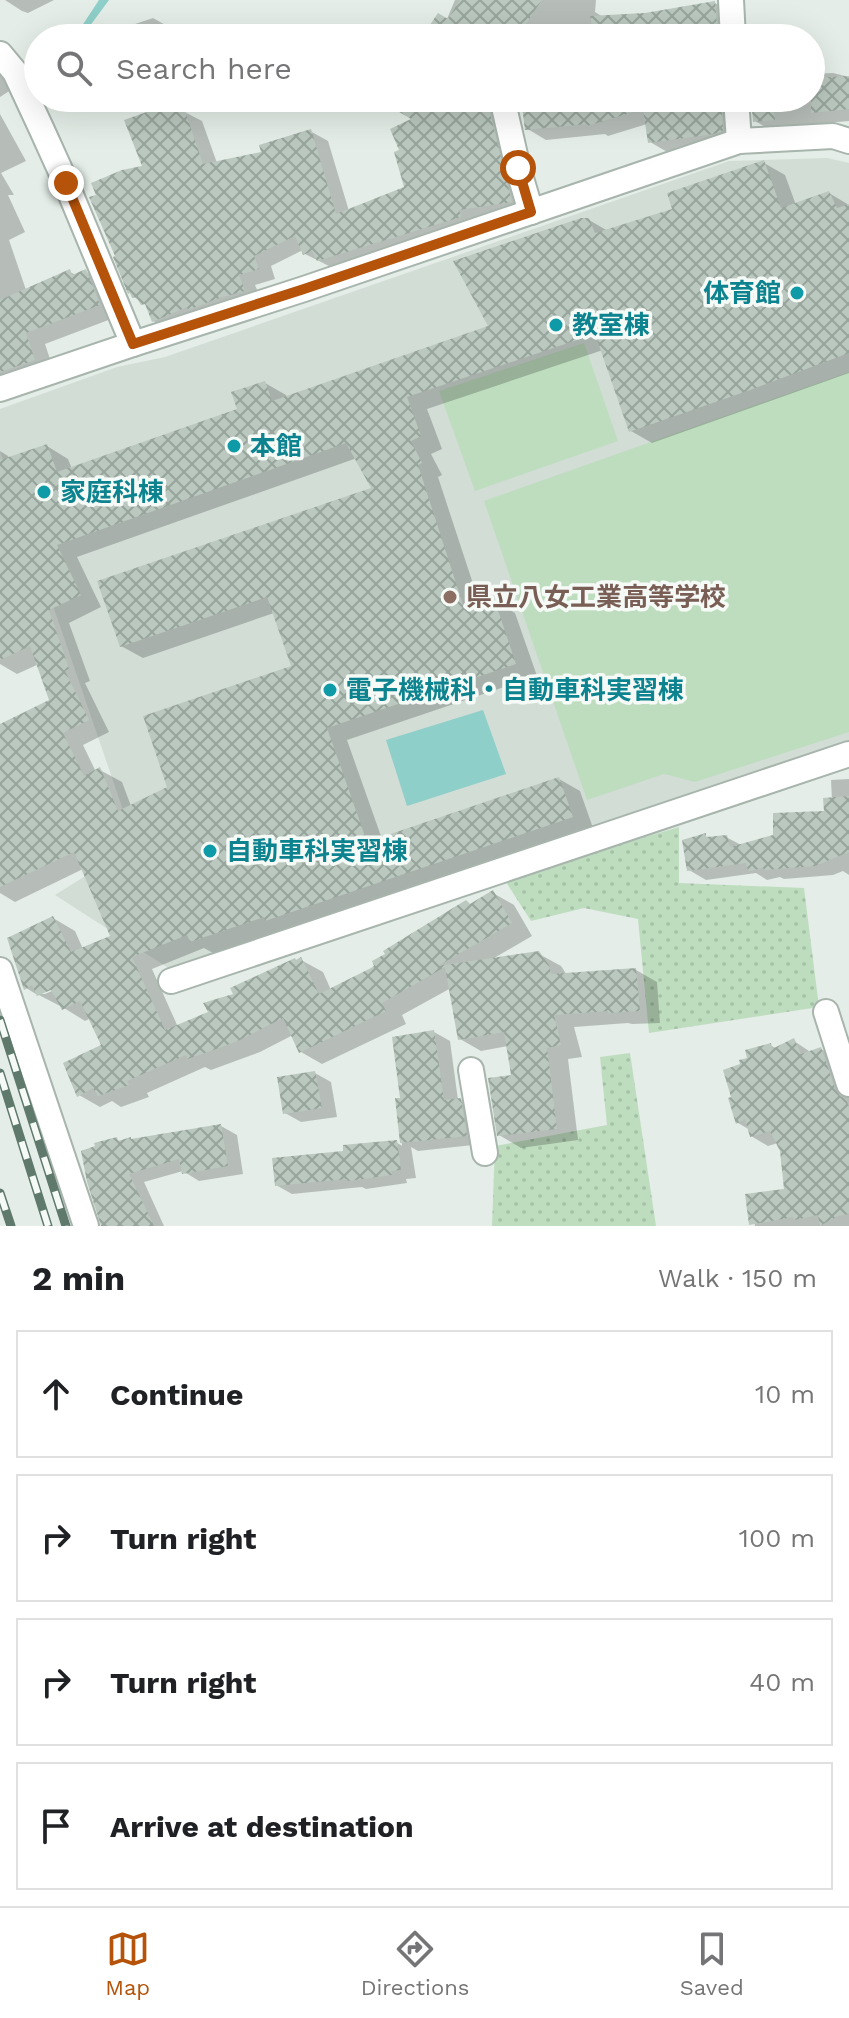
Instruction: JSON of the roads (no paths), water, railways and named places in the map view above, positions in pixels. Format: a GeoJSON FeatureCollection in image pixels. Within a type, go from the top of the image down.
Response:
{"type":"FeatureCollection","features":[{"type":"Feature","properties":{"kind":"street"},"geometry":{"type":"LineString","coordinates":[[731,0],[732,24]]}},
{"type":"Feature","properties":{"kind":"street"},"geometry":{"type":"LineString","coordinates":[[0,54],[15,72],[24,91]]}},
{"type":"Feature","properties":{"kind":"street"},"geometry":{"type":"LineString","coordinates":[[34,112],[133,344]]}},
{"type":"Feature","properties":{"kind":"street"},"geometry":{"type":"LineString","coordinates":[[505,112],[531,212]]}},
{"type":"Feature","properties":{"kind":"street"},"geometry":{"type":"LineString","coordinates":[[737,112],[739,141]]}},
{"type":"Feature","properties":{"kind":"street"},"geometry":{"type":"LineString","coordinates":[[0,389],[739,141],[833,136],[849,141]]}},
{"type":"Feature","properties":{"kind":"street"},"geometry":{"type":"LineString","coordinates":[[171,981],[849,754]]}},
{"type":"Feature","properties":{"kind":"street"},"geometry":{"type":"LineString","coordinates":[[0,970],[86,1226]]}},
{"type":"Feature","properties":{"kind":"street"},"geometry":{"type":"LineString","coordinates":[[826,1012],[849,1084]]}},
{"type":"Feature","properties":{"kind":"street"},"geometry":{"type":"LineString","coordinates":[[471,1070],[485,1153]]}},
{"type":"Feature","properties":{"kind":"water"},"geometry":{"type":"Polygon","coordinates":[[[99,0],[109,0],[91,24],[83,24],[99,0]]]}},
{"type":"Feature","properties":{"kind":"water"},"geometry":{"type":"Polygon","coordinates":[[[483,710],[506,774],[407,806],[386,740],[483,710]]]}},
{"type":"Feature","properties":{"kind":"railway"},"geometry":{"type":"LineString","coordinates":[[0,1020],[66,1226]]}},
{"type":"Feature","properties":{"kind":"railway"},"geometry":{"type":"LineString","coordinates":[[0,1073],[48,1226]]}},
{"type":"Feature","properties":{"kind":"railway"},"geometry":{"type":"LineString","coordinates":[[0,1193],[11,1226]]}},
{"type":"Feature","properties":{"kind":"place","name":"体育館"},"geometry":{"type":"Point","coordinates":[797,293]}},
{"type":"Feature","properties":{"kind":"place","name":"教室棟"},"geometry":{"type":"Point","coordinates":[556,325]}},
{"type":"Feature","properties":{"kind":"place","name":"本館"},"geometry":{"type":"Point","coordinates":[234,446]}},
{"type":"Feature","properties":{"kind":"place","name":"家庭科棟"},"geometry":{"type":"Point","coordinates":[44,492]}},
{"type":"Feature","properties":{"kind":"place","name":"県立八女工業高等学校"},"geometry":{"type":"Point","coordinates":[450,597]}},
{"type":"Feature","properties":{"kind":"place","name":"電子機械科・自動車科実習棟"},"geometry":{"type":"Point","coordinates":[330,690]}},
{"type":"Feature","properties":{"kind":"place","name":"自動車科実習棟"},"geometry":{"type":"Point","coordinates":[210,851]}}]}
